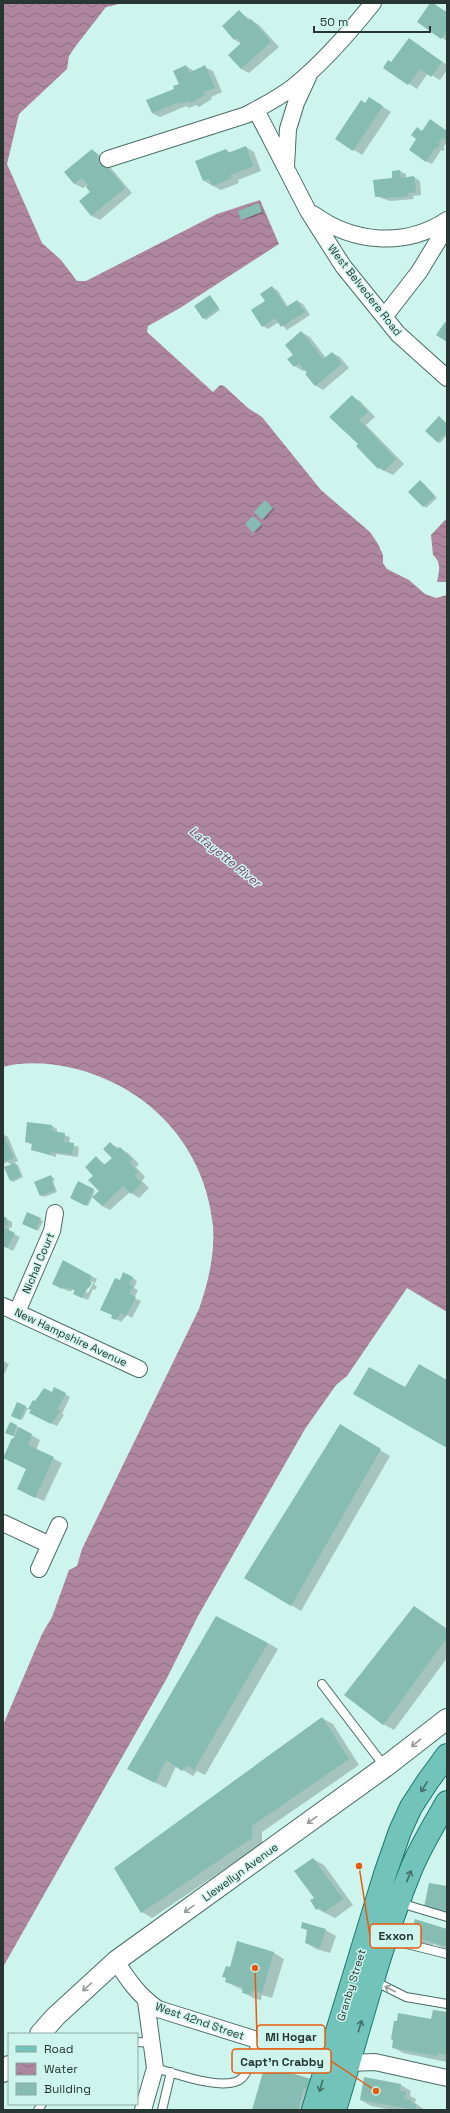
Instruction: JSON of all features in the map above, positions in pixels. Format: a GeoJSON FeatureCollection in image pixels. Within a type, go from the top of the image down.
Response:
{"type":"FeatureCollection","features":[{"type":"Feature","properties":{"kind":"main road","name":"Granby Street"},"geometry":{"type":"LineString","coordinates":[[313,2110],[328,2061],[377,1936],[388,1900],[400,1831],[412,1807],[447,1755]]}},
{"type":"Feature","properties":{"kind":"main road","name":"Granby Street"},"geometry":{"type":"LineString","coordinates":[[388,1900],[424,1843],[447,1802]]}},
{"type":"Feature","properties":{"kind":"main road","name":"Granby Street"},"geometry":{"type":"LineString","coordinates":[[335,2110],[374,1981],[377,1936]]}},
{"type":"Feature","properties":{"kind":"street","name":"West Belvedere Road"},"geometry":{"type":"LineString","coordinates":[[108,159],[246,115],[256,110],[292,88],[311,72],[373,3]]}},
{"type":"Feature","properties":{"kind":"street","name":"West Belvedere Road"},"geometry":{"type":"LineString","coordinates":[[286,166],[288,129],[296,103],[311,72]]}},
{"type":"Feature","properties":{"kind":"street","name":"West Belvedere Road"},"geometry":{"type":"LineString","coordinates":[[256,110],[308,211],[344,266],[398,334],[447,378]]}},
{"type":"Feature","properties":{"kind":"street","name":"West Belvedere Road"},"geometry":{"type":"LineString","coordinates":[[308,211],[328,225],[346,233],[365,238],[391,239],[413,236],[431,230],[447,220]]}},
{"type":"Feature","properties":{"kind":"street"},"geometry":{"type":"LineString","coordinates":[[384,317],[419,272],[447,226]]}},
{"type":"Feature","properties":{"kind":"street","name":"Nichal Court"},"geometry":{"type":"LineString","coordinates":[[10,1309],[52,1231],[55,1214]]}},
{"type":"Feature","properties":{"kind":"street","name":"New Hampshire Avenue"},"geometry":{"type":"LineString","coordinates":[[10,1309],[139,1369]]}},
{"type":"Feature","properties":{"kind":"street"},"geometry":{"type":"LineString","coordinates":[[3,1523],[50,1545]]}},
{"type":"Feature","properties":{"kind":"street"},"geometry":{"type":"LineString","coordinates":[[39,1569],[59,1525]]}},
{"type":"Feature","properties":{"kind":"street","name":"Llewellyn Avenue"},"geometry":{"type":"LineString","coordinates":[[42,2033],[56,2016],[116,1961],[385,1767],[447,1718]]}},
{"type":"Feature","properties":{"kind":"street","name":"West 42nd Street"},"geometry":{"type":"LineString","coordinates":[[116,1961],[133,1987],[146,2001],[158,2009],[328,2061],[349,2063],[375,2062],[447,2078]]}},
{"type":"Feature","properties":{"kind":"street"},"geometry":{"type":"LineString","coordinates":[[143,2110],[155,2068],[145,2042],[146,2001]]}},
{"type":"Feature","properties":{"kind":"lane"},"geometry":{"type":"LineString","coordinates":[[322,1684],[385,1767]]}},
{"type":"Feature","properties":{"kind":"lane"},"geometry":{"type":"LineString","coordinates":[[388,1900],[447,1917]]}},
{"type":"Feature","properties":{"kind":"lane"},"geometry":{"type":"LineString","coordinates":[[377,1936],[447,1954]]}},
{"type":"Feature","properties":{"kind":"lane"},"geometry":{"type":"LineString","coordinates":[[374,1981],[406,1997],[447,2004]]}},
{"type":"Feature","properties":{"kind":"lane"},"geometry":{"type":"LineString","coordinates":[[155,2068],[206,2082],[227,2084],[241,2079],[250,2064],[256,2040]]}},
{"type":"Feature","properties":{"kind":"lane"},"geometry":{"type":"LineString","coordinates":[[162,2110],[171,2072]]}},
{"type":"Feature","properties":{"kind":"water","name":"Lafayette River"},"geometry":{"type":"Polygon","coordinates":[[[3,3],[123,3],[106,7],[69,56],[67,69],[19,114],[7,164],[42,243],[61,260],[77,281],[86,281],[217,214],[260,200],[279,244],[180,308],[148,326],[147,332],[213,392],[220,385],[224,386],[248,408],[262,417],[321,490],[370,532],[378,544],[383,555],[383,563],[387,569],[409,580],[425,594],[436,598],[447,595],[447,1312],[407,1288],[347,1376],[336,1385],[305,1429],[198,1616],[167,1678],[3,1967],[3,1725],[42,1634],[52,1617],[69,1570],[77,1566],[82,1549],[199,1309],[212,1258],[213,1226],[208,1197],[198,1170],[185,1146],[168,1124],[148,1105],[125,1089],[100,1077],[72,1068],[38,1063],[3,1067],[3,3]]]}},
{"type":"Feature","properties":{"kind":"water"},"geometry":{"type":"Polygon","coordinates":[[[447,518],[447,579],[446,582],[437,582],[439,564],[433,555],[431,535],[447,518]]]}},
{"type":"Feature","properties":{"kind":"building"},"geometry":{"type":"Polygon","coordinates":[[[430,3],[433,3],[446,12],[447,10],[447,31],[441,39],[417,22],[430,3]]]}},
{"type":"Feature","properties":{"kind":"building"},"geometry":{"type":"Polygon","coordinates":[[[239,10],[249,21],[251,19],[271,42],[241,69],[228,55],[241,43],[237,38],[234,40],[222,26],[239,10]]]}},
{"type":"Feature","properties":{"kind":"building"},"geometry":{"type":"Polygon","coordinates":[[[409,38],[442,62],[431,77],[420,69],[408,85],[383,68],[388,60],[391,62],[409,38]]]}},
{"type":"Feature","properties":{"kind":"building"},"geometry":{"type":"Polygon","coordinates":[[[186,65],[189,73],[205,65],[215,88],[203,92],[205,95],[190,103],[189,101],[180,104],[179,102],[152,113],[146,100],[174,89],[173,86],[179,84],[173,71],[186,65]]]}},
{"type":"Feature","properties":{"kind":"building"},"geometry":{"type":"Polygon","coordinates":[[[369,97],[383,106],[353,151],[335,139],[361,100],[365,103],[369,97]]]}},
{"type":"Feature","properties":{"kind":"building"},"geometry":{"type":"Polygon","coordinates":[[[430,119],[447,131],[447,138],[446,140],[442,138],[438,144],[440,145],[437,149],[435,148],[426,162],[409,150],[416,139],[411,135],[417,127],[422,131],[430,119]]]}},
{"type":"Feature","properties":{"kind":"building"},"geometry":{"type":"Polygon","coordinates":[[[246,146],[253,166],[230,175],[232,178],[212,186],[209,179],[203,181],[195,161],[226,149],[228,153],[246,146]]]}},
{"type":"Feature","properties":{"kind":"building"},"geometry":{"type":"Polygon","coordinates":[[[92,149],[125,188],[91,216],[79,201],[90,192],[86,187],[88,185],[82,178],[74,184],[64,172],[92,149]]]}},
{"type":"Feature","properties":{"kind":"building"},"geometry":{"type":"Polygon","coordinates":[[[400,170],[401,178],[414,176],[416,192],[408,193],[409,196],[383,198],[383,196],[375,197],[373,180],[392,178],[392,171],[400,170]]]}},
{"type":"Feature","properties":{"kind":"building"},"geometry":{"type":"Polygon","coordinates":[[[259,203],[262,212],[241,220],[238,211],[259,203]]]}},
{"type":"Feature","properties":{"kind":"building"},"geometry":{"type":"Polygon","coordinates":[[[272,286],[286,307],[297,300],[305,312],[281,327],[275,318],[262,327],[251,310],[265,301],[260,294],[272,286]]]}},
{"type":"Feature","properties":{"kind":"building"},"geometry":{"type":"Polygon","coordinates":[[[210,295],[219,308],[203,319],[194,306],[210,295]]]}},
{"type":"Feature","properties":{"kind":"building"},"geometry":{"type":"Polygon","coordinates":[[[445,322],[447,323],[447,342],[436,335],[445,322]]]}},
{"type":"Feature","properties":{"kind":"building"},"geometry":{"type":"Polygon","coordinates":[[[301,331],[323,359],[332,352],[342,364],[315,386],[305,374],[307,373],[299,363],[294,367],[287,359],[293,355],[285,345],[301,331]]]}},
{"type":"Feature","properties":{"kind":"building"},"geometry":{"type":"Polygon","coordinates":[[[352,395],[368,412],[359,420],[396,459],[384,471],[380,467],[378,469],[356,446],[358,444],[329,417],[352,395]]]}},
{"type":"Feature","properties":{"kind":"building"},"geometry":{"type":"Polygon","coordinates":[[[439,416],[447,424],[447,432],[437,442],[425,431],[439,416]]]}},
{"type":"Feature","properties":{"kind":"building"},"geometry":{"type":"Polygon","coordinates":[[[420,480],[435,496],[423,507],[408,492],[420,480]]]}},
{"type":"Feature","properties":{"kind":"building"},"geometry":{"type":"Polygon","coordinates":[[[265,500],[273,508],[262,520],[254,512],[265,500]]]}},
{"type":"Feature","properties":{"kind":"building"},"geometry":{"type":"Polygon","coordinates":[[[253,516],[262,524],[253,533],[245,524],[253,516]]]}},
{"type":"Feature","properties":{"kind":"building"},"geometry":{"type":"Polygon","coordinates":[[[27,1122],[52,1125],[52,1131],[65,1133],[64,1142],[74,1143],[72,1154],[51,1152],[51,1155],[31,1150],[32,1143],[25,1142],[27,1122]]]}},
{"type":"Feature","properties":{"kind":"building"},"geometry":{"type":"Polygon","coordinates":[[[3,1134],[14,1158],[4,1162],[3,1158],[3,1134]]]}},
{"type":"Feature","properties":{"kind":"building"},"geometry":{"type":"Polygon","coordinates":[[[110,1142],[117,1149],[120,1147],[132,1159],[129,1162],[138,1172],[134,1176],[142,1183],[131,1194],[123,1186],[102,1206],[92,1197],[99,1191],[88,1180],[93,1176],[85,1167],[96,1156],[104,1165],[112,1158],[103,1149],[110,1142]]]}},
{"type":"Feature","properties":{"kind":"building"},"geometry":{"type":"Polygon","coordinates":[[[15,1163],[21,1176],[10,1181],[4,1167],[15,1163]]]}},
{"type":"Feature","properties":{"kind":"building"},"geometry":{"type":"Polygon","coordinates":[[[51,1175],[53,1179],[51,1180],[55,1190],[40,1196],[34,1182],[51,1175]]]}},
{"type":"Feature","properties":{"kind":"building"},"geometry":{"type":"Polygon","coordinates":[[[78,1181],[94,1189],[86,1206],[70,1198],[78,1181]]]}},
{"type":"Feature","properties":{"kind":"building"},"geometry":{"type":"Polygon","coordinates":[[[27,1212],[41,1218],[36,1230],[22,1224],[27,1212]]]}},
{"type":"Feature","properties":{"kind":"building"},"geometry":{"type":"Polygon","coordinates":[[[3,1216],[7,1218],[7,1226],[4,1224],[3,1226],[3,1216]]]}},
{"type":"Feature","properties":{"kind":"building"},"geometry":{"type":"Polygon","coordinates":[[[3,1227],[15,1233],[7,1248],[3,1246],[3,1227]]]}},
{"type":"Feature","properties":{"kind":"building"},"geometry":{"type":"Polygon","coordinates":[[[63,1260],[92,1276],[89,1281],[92,1283],[89,1288],[87,1287],[82,1298],[73,1294],[75,1290],[67,1287],[66,1289],[63,1287],[62,1289],[52,1284],[63,1260]]]}},
{"type":"Feature","properties":{"kind":"building"},"geometry":{"type":"Polygon","coordinates":[[[123,1272],[133,1277],[129,1284],[133,1286],[129,1294],[136,1297],[126,1316],[121,1313],[115,1320],[111,1318],[112,1315],[100,1310],[115,1278],[120,1280],[123,1272]]]}},
{"type":"Feature","properties":{"kind":"building"},"geometry":{"type":"Polygon","coordinates":[[[419,1364],[447,1380],[447,1448],[353,1394],[369,1367],[405,1387],[419,1364]]]}},
{"type":"Feature","properties":{"kind":"building"},"geometry":{"type":"Polygon","coordinates":[[[54,1387],[66,1393],[57,1410],[60,1411],[51,1424],[29,1413],[31,1410],[28,1409],[33,1400],[35,1401],[44,1388],[52,1392],[54,1387]]]}},
{"type":"Feature","properties":{"kind":"building"},"geometry":{"type":"Polygon","coordinates":[[[17,1402],[26,1406],[20,1420],[11,1416],[17,1402]]]}},
{"type":"Feature","properties":{"kind":"building"},"geometry":{"type":"Polygon","coordinates":[[[10,1422],[17,1425],[13,1436],[5,1433],[10,1422]]]}},
{"type":"Feature","properties":{"kind":"building"},"geometry":{"type":"Polygon","coordinates":[[[340,1424],[381,1449],[291,1606],[244,1578],[340,1424]]]}},
{"type":"Feature","properties":{"kind":"building"},"geometry":{"type":"Polygon","coordinates":[[[19,1427],[32,1434],[28,1445],[54,1457],[35,1498],[17,1489],[26,1469],[3,1458],[19,1427]]]}},
{"type":"Feature","properties":{"kind":"building"},"geometry":{"type":"Polygon","coordinates":[[[414,1606],[447,1629],[447,1638],[383,1725],[344,1695],[414,1606]]]}},
{"type":"Feature","properties":{"kind":"building"},"geometry":{"type":"Polygon","coordinates":[[[216,1616],[268,1643],[194,1770],[187,1765],[182,1771],[166,1760],[155,1783],[127,1769],[216,1616]]]}},
{"type":"Feature","properties":{"kind":"building"},"geometry":{"type":"Polygon","coordinates":[[[322,1717],[349,1759],[252,1826],[252,1838],[141,1913],[114,1868],[322,1717]]]}},
{"type":"Feature","properties":{"kind":"building"},"geometry":{"type":"Polygon","coordinates":[[[313,1858],[343,1899],[324,1912],[320,1907],[316,1910],[310,1900],[314,1898],[294,1871],[313,1858]]]}},
{"type":"Feature","properties":{"kind":"building"},"geometry":{"type":"Polygon","coordinates":[[[429,1883],[447,1886],[447,1911],[424,1907],[429,1883]]]}},
{"type":"Feature","properties":{"kind":"building"},"geometry":{"type":"Polygon","coordinates":[[[415,1919],[447,1929],[447,1947],[422,1939],[421,1942],[409,1938],[415,1919]]]}},
{"type":"Feature","properties":{"kind":"building"},"geometry":{"type":"Polygon","coordinates":[[[302,1922],[326,1929],[320,1948],[305,1943],[307,1930],[301,1928],[302,1922]]]}},
{"type":"Feature","properties":{"kind":"building"},"geometry":{"type":"Polygon","coordinates":[[[237,1941],[274,1952],[262,1993],[252,1990],[251,1995],[242,1993],[243,1987],[225,1982],[226,1978],[222,1977],[226,1966],[230,1967],[237,1941]]]}},
{"type":"Feature","properties":{"kind":"building"},"geometry":{"type":"Polygon","coordinates":[[[433,2010],[447,2012],[447,2055],[438,2053],[437,2056],[392,2048],[393,2040],[391,2039],[394,2021],[397,2021],[398,2013],[431,2019],[433,2010]]]}},
{"type":"Feature","properties":{"kind":"building"},"geometry":{"type":"Polygon","coordinates":[[[265,2065],[311,2079],[308,2090],[304,2088],[298,2110],[252,2110],[265,2065]]]}},
{"type":"Feature","properties":{"kind":"building"},"geometry":{"type":"Polygon","coordinates":[[[364,2077],[401,2084],[400,2091],[406,2092],[404,2099],[411,2100],[411,2103],[416,2104],[415,2110],[360,2100],[364,2077]]]}},
{"type":"Feature","properties":{"kind":"place","name":"Exxon"},"geometry":{"type":"Point","coordinates":[359,1866]}},
{"type":"Feature","properties":{"kind":"place","name":"Mi Hogar"},"geometry":{"type":"Point","coordinates":[255,1968]}},
{"type":"Feature","properties":{"kind":"place","name":"Capt'n Crabby"},"geometry":{"type":"Point","coordinates":[376,2091]}}]}
